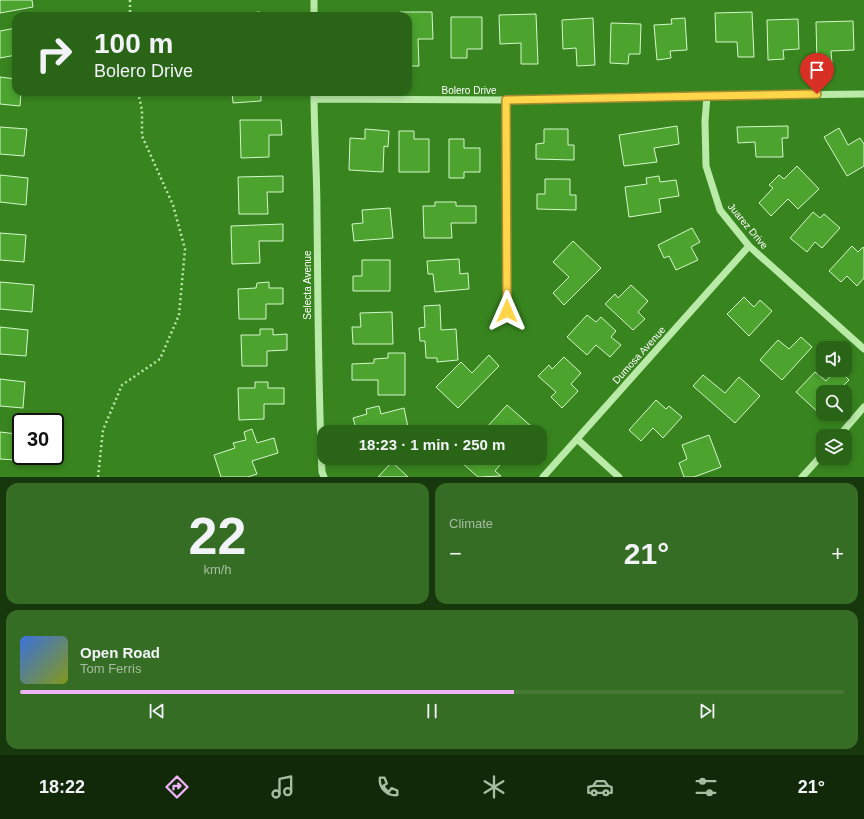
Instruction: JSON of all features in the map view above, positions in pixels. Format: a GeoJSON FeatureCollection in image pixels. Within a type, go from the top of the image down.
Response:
{"type":"FeatureCollection","features":[{"type":"Feature","properties":{"kind":"street"},"geometry":{"type":"LineString","coordinates":[[314,0],[314,12]]}},
{"type":"Feature","properties":{"kind":"street","name":"Bolero Drive"},"geometry":{"type":"LineString","coordinates":[[352,96],[506,100],[864,94]]}},
{"type":"Feature","properties":{"kind":"street","name":"Selecta Avenue"},"geometry":{"type":"LineString","coordinates":[[314,96],[320,435],[322,472],[324,477]]}},
{"type":"Feature","properties":{"kind":"street","name":"Juarez Drive"},"geometry":{"type":"LineString","coordinates":[[707,96],[705,121],[706,166],[720,210],[750,246],[864,349]]}},
{"type":"Feature","properties":{"kind":"street"},"geometry":{"type":"LineString","coordinates":[[506,100],[507,311]]}},
{"type":"Feature","properties":{"kind":"street","name":"Dumosa Avenue"},"geometry":{"type":"LineString","coordinates":[[543,477],[750,246]]}},
{"type":"Feature","properties":{"kind":"street"},"geometry":{"type":"LineString","coordinates":[[845,429],[864,407]]}},
{"type":"Feature","properties":{"kind":"street"},"geometry":{"type":"LineString","coordinates":[[577,439],[619,477]]}},
{"type":"Feature","properties":{"kind":"street"},"geometry":{"type":"LineString","coordinates":[[802,477],[816,462]]}},
{"type":"Feature","properties":{"kind":"path"},"geometry":{"type":"LineString","coordinates":[[130,0],[130,12]]}},
{"type":"Feature","properties":{"kind":"path"},"geometry":{"type":"LineString","coordinates":[[98,477],[102,430],[122,385],[160,359],[179,315],[184,249],[173,205],[142,136],[142,110],[139,96]]}},
{"type":"Feature","properties":{"kind":"building"},"geometry":{"type":"Polygon","coordinates":[[[0,0],[32,0],[33,7],[0,13],[0,0]]]}},
{"type":"Feature","properties":{"kind":"building"},"geometry":{"type":"Polygon","coordinates":[[[412,12],[432,12],[433,39],[418,39],[419,66],[412,66],[412,12]]]}},
{"type":"Feature","properties":{"kind":"building"},"geometry":{"type":"Polygon","coordinates":[[[752,12],[754,57],[738,57],[737,42],[716,42],[715,13],[752,12]]]}},
{"type":"Feature","properties":{"kind":"building"},"geometry":{"type":"Polygon","coordinates":[[[536,14],[538,64],[521,64],[521,43],[500,44],[499,15],[536,14]]]}},
{"type":"Feature","properties":{"kind":"building"},"geometry":{"type":"Polygon","coordinates":[[[451,17],[482,17],[482,49],[467,49],[467,58],[451,58],[451,17]]]}},
{"type":"Feature","properties":{"kind":"building"},"geometry":{"type":"Polygon","coordinates":[[[593,18],[595,65],[577,66],[576,48],[563,49],[562,20],[593,18]]]}},
{"type":"Feature","properties":{"kind":"building"},"geometry":{"type":"Polygon","coordinates":[[[685,18],[687,50],[670,51],[671,58],[657,60],[654,25],[672,24],[671,19],[685,18]]]}},
{"type":"Feature","properties":{"kind":"building"},"geometry":{"type":"Polygon","coordinates":[[[798,19],[799,49],[783,50],[784,59],[768,60],[767,20],[798,19]]]}},
{"type":"Feature","properties":{"kind":"building"},"geometry":{"type":"Polygon","coordinates":[[[853,21],[854,50],[831,51],[832,63],[817,63],[816,22],[853,21]]]}},
{"type":"Feature","properties":{"kind":"building"},"geometry":{"type":"Polygon","coordinates":[[[611,23],[641,24],[640,54],[629,54],[628,64],[610,63],[611,23]]]}},
{"type":"Feature","properties":{"kind":"building"},"geometry":{"type":"Polygon","coordinates":[[[12,29],[12,56],[0,58],[0,31],[12,29]]]}},
{"type":"Feature","properties":{"kind":"building"},"geometry":{"type":"Polygon","coordinates":[[[0,77],[12,78],[12,96],[21,96],[20,106],[0,104],[0,77]]]}},
{"type":"Feature","properties":{"kind":"building"},"geometry":{"type":"Polygon","coordinates":[[[232,96],[261,96],[261,101],[233,103],[232,96]]]}},
{"type":"Feature","properties":{"kind":"building"},"geometry":{"type":"Polygon","coordinates":[[[240,120],[281,120],[282,135],[269,135],[269,157],[241,158],[240,120]]]}},
{"type":"Feature","properties":{"kind":"building"},"geometry":{"type":"Polygon","coordinates":[[[677,126],[679,144],[654,148],[657,162],[624,166],[619,135],[677,126]]]}},
{"type":"Feature","properties":{"kind":"building"},"geometry":{"type":"Polygon","coordinates":[[[788,126],[788,138],[782,138],[783,157],[756,157],[755,142],[738,143],[737,127],[788,126]]]}},
{"type":"Feature","properties":{"kind":"building"},"geometry":{"type":"Polygon","coordinates":[[[0,127],[27,129],[24,156],[0,154],[0,127]]]}},
{"type":"Feature","properties":{"kind":"building"},"geometry":{"type":"Polygon","coordinates":[[[839,128],[848,145],[860,138],[864,144],[864,166],[847,176],[824,137],[839,128]]]}},
{"type":"Feature","properties":{"kind":"building"},"geometry":{"type":"Polygon","coordinates":[[[365,129],[389,131],[388,147],[384,146],[383,172],[349,170],[350,138],[365,139],[365,129]]]}},
{"type":"Feature","properties":{"kind":"building"},"geometry":{"type":"Polygon","coordinates":[[[544,129],[568,129],[568,145],[574,145],[574,160],[536,159],[536,144],[544,143],[544,129]]]}},
{"type":"Feature","properties":{"kind":"building"},"geometry":{"type":"Polygon","coordinates":[[[399,131],[414,131],[414,139],[429,139],[429,172],[399,172],[399,131]]]}},
{"type":"Feature","properties":{"kind":"building"},"geometry":{"type":"Polygon","coordinates":[[[449,139],[464,139],[464,148],[480,148],[480,172],[464,172],[464,178],[449,178],[449,139]]]}},
{"type":"Feature","properties":{"kind":"building"},"geometry":{"type":"Polygon","coordinates":[[[797,166],[819,189],[798,209],[788,199],[771,216],[759,203],[773,188],[769,185],[779,175],[784,179],[797,166]]]}},
{"type":"Feature","properties":{"kind":"building"},"geometry":{"type":"Polygon","coordinates":[[[0,175],[28,178],[26,205],[0,202],[0,175]]]}},
{"type":"Feature","properties":{"kind":"building"},"geometry":{"type":"Polygon","coordinates":[[[283,176],[283,192],[267,192],[268,214],[239,214],[238,177],[283,176]]]}},
{"type":"Feature","properties":{"kind":"building"},"geometry":{"type":"Polygon","coordinates":[[[659,176],[660,182],[676,180],[679,196],[659,199],[661,212],[629,217],[625,187],[647,184],[646,178],[659,176]]]}},
{"type":"Feature","properties":{"kind":"building"},"geometry":{"type":"Polygon","coordinates":[[[545,179],[570,179],[570,195],[576,195],[576,210],[537,209],[537,194],[545,194],[545,179]]]}},
{"type":"Feature","properties":{"kind":"building"},"geometry":{"type":"Polygon","coordinates":[[[435,202],[456,202],[456,206],[476,206],[476,223],[451,223],[452,238],[424,238],[423,206],[435,206],[435,202]]]}},
{"type":"Feature","properties":{"kind":"building"},"geometry":{"type":"Polygon","coordinates":[[[390,208],[393,238],[354,241],[352,224],[363,223],[362,210],[390,208]]]}},
{"type":"Feature","properties":{"kind":"building"},"geometry":{"type":"Polygon","coordinates":[[[813,212],[820,218],[824,214],[840,228],[822,248],[815,242],[807,252],[790,238],[813,212]]]}},
{"type":"Feature","properties":{"kind":"building"},"geometry":{"type":"Polygon","coordinates":[[[283,224],[283,241],[259,241],[260,263],[232,264],[231,226],[283,224]]]}},
{"type":"Feature","properties":{"kind":"building"},"geometry":{"type":"Polygon","coordinates":[[[692,228],[700,242],[691,247],[698,260],[676,270],[669,256],[664,258],[658,245],[692,228]]]}},
{"type":"Feature","properties":{"kind":"building"},"geometry":{"type":"Polygon","coordinates":[[[0,233],[26,235],[24,262],[0,260],[0,233]]]}},
{"type":"Feature","properties":{"kind":"building"},"geometry":{"type":"Polygon","coordinates":[[[573,241],[601,268],[564,305],[553,293],[569,277],[553,262],[573,241]]]}},
{"type":"Feature","properties":{"kind":"building"},"geometry":{"type":"Polygon","coordinates":[[[852,246],[858,252],[863,247],[864,249],[864,278],[857,286],[847,276],[841,282],[829,271],[852,246]]]}},
{"type":"Feature","properties":{"kind":"building"},"geometry":{"type":"Polygon","coordinates":[[[459,259],[460,274],[468,273],[469,289],[435,292],[433,274],[428,274],[427,261],[459,259]]]}},
{"type":"Feature","properties":{"kind":"building"},"geometry":{"type":"Polygon","coordinates":[[[362,260],[390,260],[390,291],[353,291],[353,276],[362,276],[362,260]]]}},
{"type":"Feature","properties":{"kind":"building"},"geometry":{"type":"Polygon","coordinates":[[[0,282],[34,285],[32,312],[0,309],[0,282]]]}},
{"type":"Feature","properties":{"kind":"building"},"geometry":{"type":"Polygon","coordinates":[[[269,282],[269,288],[283,288],[283,304],[266,304],[266,319],[239,319],[238,289],[256,288],[257,283],[269,282]]]}},
{"type":"Feature","properties":{"kind":"building"},"geometry":{"type":"Polygon","coordinates":[[[631,285],[648,301],[638,312],[645,319],[633,330],[605,304],[615,294],[618,298],[631,285]]]}},
{"type":"Feature","properties":{"kind":"building"},"geometry":{"type":"Polygon","coordinates":[[[744,297],[754,307],[760,300],[772,311],[749,336],[727,314],[744,297]]]}},
{"type":"Feature","properties":{"kind":"building"},"geometry":{"type":"Polygon","coordinates":[[[440,305],[441,330],[456,329],[458,360],[437,362],[437,358],[426,358],[425,341],[420,341],[419,328],[425,327],[424,306],[440,305]]]}},
{"type":"Feature","properties":{"kind":"building"},"geometry":{"type":"Polygon","coordinates":[[[392,312],[393,344],[353,344],[352,327],[361,327],[360,313],[392,312]]]}},
{"type":"Feature","properties":{"kind":"building"},"geometry":{"type":"Polygon","coordinates":[[[587,315],[596,322],[601,317],[616,331],[611,337],[621,345],[610,357],[596,345],[587,355],[567,337],[587,315]]]}},
{"type":"Feature","properties":{"kind":"building"},"geometry":{"type":"Polygon","coordinates":[[[0,327],[28,330],[26,356],[0,354],[0,327]]]}},
{"type":"Feature","properties":{"kind":"building"},"geometry":{"type":"Polygon","coordinates":[[[260,329],[273,329],[273,335],[287,334],[287,350],[267,351],[267,366],[242,366],[241,335],[260,335],[260,329]]]}},
{"type":"Feature","properties":{"kind":"building"},"geometry":{"type":"Polygon","coordinates":[[[801,337],[812,347],[782,380],[760,360],[778,340],[789,349],[801,337]]]}},
{"type":"Feature","properties":{"kind":"building"},"geometry":{"type":"Polygon","coordinates":[[[388,353],[405,353],[405,395],[378,395],[378,380],[352,380],[352,364],[374,363],[374,359],[388,358],[388,353]]]}},
{"type":"Feature","properties":{"kind":"building"},"geometry":{"type":"Polygon","coordinates":[[[489,355],[499,366],[458,408],[436,387],[461,362],[472,373],[489,355]]]}},
{"type":"Feature","properties":{"kind":"building"},"geometry":{"type":"Polygon","coordinates":[[[564,357],[581,373],[571,384],[578,391],[562,408],[551,397],[556,392],[538,376],[549,365],[552,369],[564,357]]]}},
{"type":"Feature","properties":{"kind":"building"},"geometry":{"type":"Polygon","coordinates":[[[815,372],[816,377],[821,377],[826,381],[830,377],[846,377],[849,380],[844,385],[816,385],[816,410],[796,392],[815,372]]]}},
{"type":"Feature","properties":{"kind":"building"},"geometry":{"type":"Polygon","coordinates":[[[703,375],[725,393],[739,377],[760,396],[735,423],[693,386],[703,375]]]}},
{"type":"Feature","properties":{"kind":"building"},"geometry":{"type":"Polygon","coordinates":[[[0,379],[25,382],[23,408],[0,406],[0,379]]]}},
{"type":"Feature","properties":{"kind":"building"},"geometry":{"type":"Polygon","coordinates":[[[255,382],[268,382],[268,388],[284,388],[284,404],[264,404],[264,419],[239,420],[238,388],[255,388],[255,382]]]}},
{"type":"Feature","properties":{"kind":"building"},"geometry":{"type":"Polygon","coordinates":[[[656,400],[666,409],[669,406],[682,417],[663,438],[653,428],[641,441],[629,430],[656,400]]]}},
{"type":"Feature","properties":{"kind":"building"},"geometry":{"type":"Polygon","coordinates":[[[507,405],[530,425],[489,425],[507,405]]]}},
{"type":"Feature","properties":{"kind":"building"},"geometry":{"type":"Polygon","coordinates":[[[379,406],[381,414],[404,408],[408,425],[355,425],[353,418],[367,414],[366,409],[379,406]]]}},
{"type":"Feature","properties":{"kind":"building"},"geometry":{"type":"Polygon","coordinates":[[[252,429],[257,443],[274,438],[278,453],[252,461],[257,474],[248,477],[221,477],[214,455],[235,448],[233,443],[246,440],[244,432],[252,429]]]}},
{"type":"Feature","properties":{"kind":"building"},"geometry":{"type":"Polygon","coordinates":[[[0,432],[12,433],[12,460],[0,459],[0,432]]]}},
{"type":"Feature","properties":{"kind":"building"},"geometry":{"type":"Polygon","coordinates":[[[709,435],[721,467],[694,477],[684,477],[679,463],[687,459],[682,445],[709,435]]]}},
{"type":"Feature","properties":{"kind":"building"},"geometry":{"type":"Polygon","coordinates":[[[389,465],[395,465],[408,477],[378,477],[389,465]]]}},
{"type":"Feature","properties":{"kind":"building"},"geometry":{"type":"Polygon","coordinates":[[[464,465],[500,465],[495,471],[501,476],[478,477],[464,465]]]}},
{"type":"Feature","properties":{"kind":"route"},"geometry":{"type":"LineString","coordinates":[[507,311],[506,100],[817,94]]}}]}
